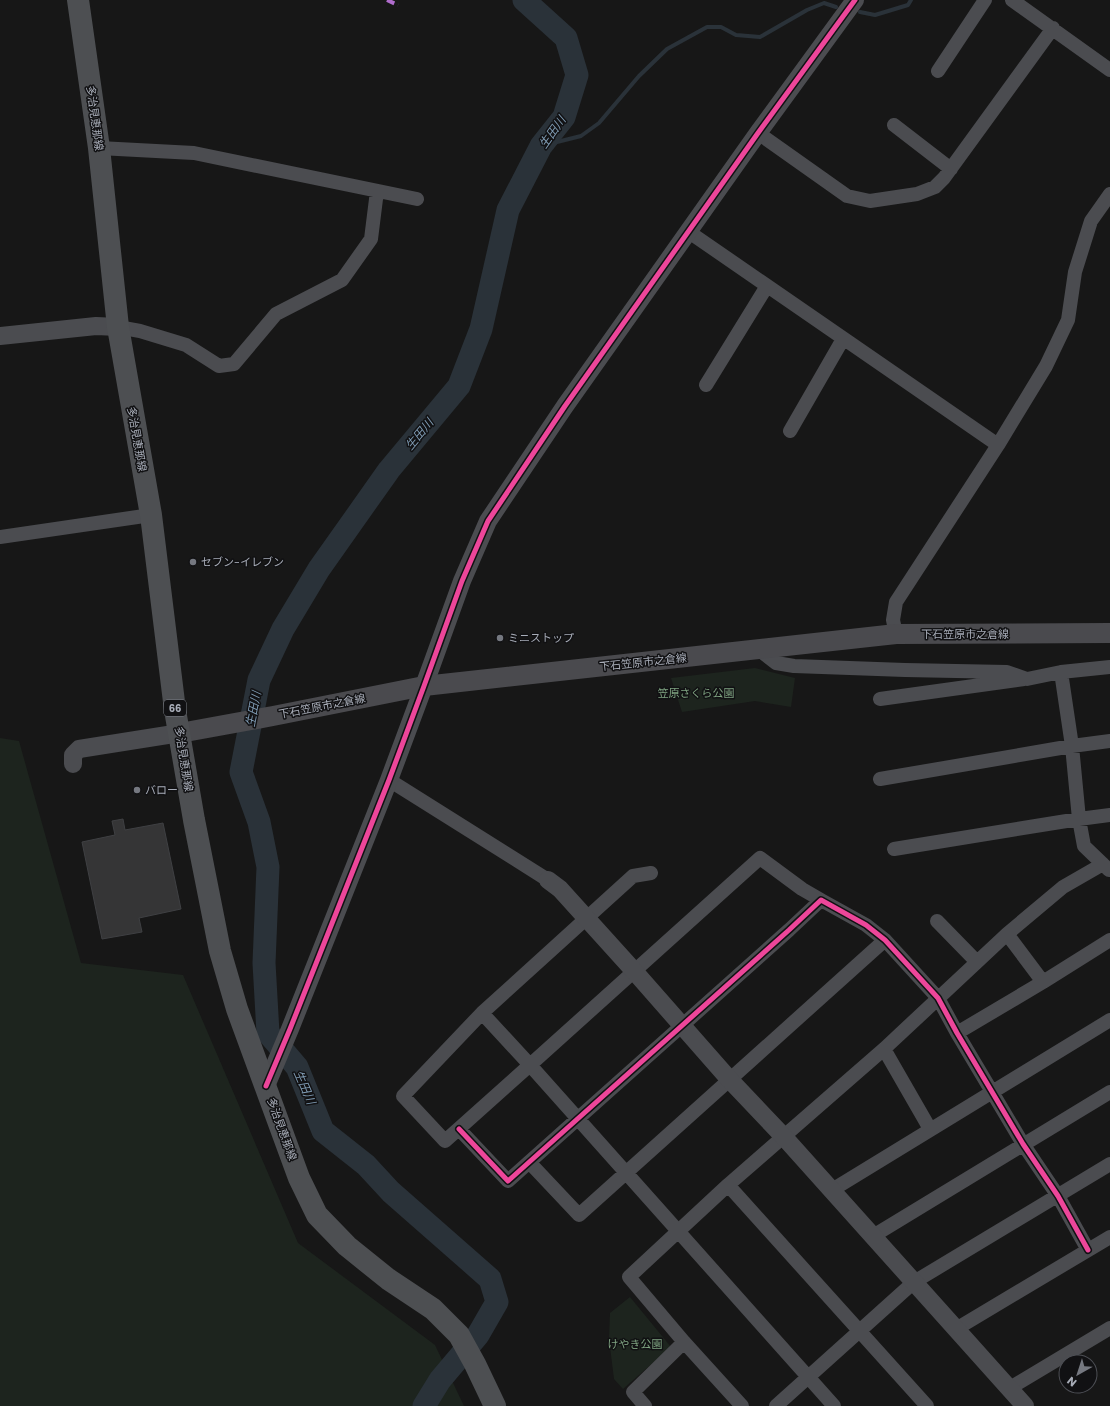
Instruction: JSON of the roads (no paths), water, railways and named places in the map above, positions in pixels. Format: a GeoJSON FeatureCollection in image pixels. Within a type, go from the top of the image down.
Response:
{"type":"FeatureCollection","features":[{"type":"Feature","properties":{"kind":"main road","name":"多治見恵那線"},"geometry":{"type":"LineString","coordinates":[[78,0],[99,148],[118,327],[150,515],[175,710],[194,820],[220,951],[237,1009],[299,1178],[318,1215],[347,1246],[388,1279],[433,1309],[459,1335],[495,1406]]}},
{"type":"Feature","properties":{"kind":"main road","name":"下石笠原市之倉線"},"geometry":{"type":"LineString","coordinates":[[180,732],[273,716],[424,686],[896,634],[1110,633]]}},
{"type":"Feature","properties":{"kind":"street"},"geometry":{"type":"LineString","coordinates":[[266,1086],[276,1065],[389,780],[462,581],[488,521],[565,406],[758,133],[855,0]]}},
{"type":"Feature","properties":{"kind":"street"},"geometry":{"type":"LineString","coordinates":[[938,71],[985,0]]}},
{"type":"Feature","properties":{"kind":"street"},"geometry":{"type":"LineString","coordinates":[[1012,0],[1110,70]]}},
{"type":"Feature","properties":{"kind":"street"},"geometry":{"type":"LineString","coordinates":[[758,133],[847,196],[870,201],[917,194],[935,188],[952,169],[1053,28]]}},
{"type":"Feature","properties":{"kind":"street"},"geometry":{"type":"LineString","coordinates":[[894,125],[952,169]]}},
{"type":"Feature","properties":{"kind":"street"},"geometry":{"type":"LineString","coordinates":[[99,148],[194,153],[417,199]]}},
{"type":"Feature","properties":{"kind":"street"},"geometry":{"type":"LineString","coordinates":[[0,336],[96,326],[118,327],[140,331],[186,345],[219,366],[234,364],[276,314],[342,280],[371,239],[377,191]]}},
{"type":"Feature","properties":{"kind":"street"},"geometry":{"type":"LineString","coordinates":[[896,634],[893,620],[896,602],[998,445],[1046,366],[1068,320],[1075,272],[1091,221],[1110,194]]}},
{"type":"Feature","properties":{"kind":"street"},"geometry":{"type":"LineString","coordinates":[[689,232],[998,445]]}},
{"type":"Feature","properties":{"kind":"street"},"geometry":{"type":"LineString","coordinates":[[706,385],[767,286]]}},
{"type":"Feature","properties":{"kind":"street"},"geometry":{"type":"LineString","coordinates":[[790,431],[843,339]]}},
{"type":"Feature","properties":{"kind":"street"},"geometry":{"type":"LineString","coordinates":[[0,537],[150,515]]}},
{"type":"Feature","properties":{"kind":"street"},"geometry":{"type":"LineString","coordinates":[[758,649],[776,663],[794,666],[1007,672],[1027,679]]}},
{"type":"Feature","properties":{"kind":"street"},"geometry":{"type":"LineString","coordinates":[[880,700],[1027,679],[1061,672],[1110,667]]}},
{"type":"Feature","properties":{"kind":"street"},"geometry":{"type":"LineString","coordinates":[[742,1406],[684,1342],[629,1277],[728,1185],[884,1049],[1007,934],[1063,887],[1106,868],[1084,846],[1079,819],[1072,746],[1061,672]]}},
{"type":"Feature","properties":{"kind":"street"},"geometry":{"type":"LineString","coordinates":[[73,764],[73,755],[79,749],[180,732]]}},
{"type":"Feature","properties":{"kind":"street"},"geometry":{"type":"LineString","coordinates":[[880,779],[1072,746],[1110,741]]}},
{"type":"Feature","properties":{"kind":"street"},"geometry":{"type":"LineString","coordinates":[[389,780],[560,889],[635,972],[681,1026],[832,1190],[1025,1406]]}},
{"type":"Feature","properties":{"kind":"street"},"geometry":{"type":"LineString","coordinates":[[894,849],[1110,815]]}},
{"type":"Feature","properties":{"kind":"street"},"geometry":{"type":"LineString","coordinates":[[651,873],[633,876],[482,1013],[403,1096],[445,1141],[635,972],[760,858],[802,889],[866,925],[885,940],[938,998],[1023,1144],[1058,1196],[1088,1250]]}},
{"type":"Feature","properties":{"kind":"street"},"geometry":{"type":"LineString","coordinates":[[460,1129],[508,1181],[821,900]]}},
{"type":"Feature","properties":{"kind":"street"},"geometry":{"type":"LineString","coordinates":[[937,921],[977,962]]}},
{"type":"Feature","properties":{"kind":"street"},"geometry":{"type":"LineString","coordinates":[[1007,934],[1043,982]]}},
{"type":"Feature","properties":{"kind":"street"},"geometry":{"type":"LineString","coordinates":[[530,1162],[579,1215],[885,940]]}},
{"type":"Feature","properties":{"kind":"street"},"geometry":{"type":"LineString","coordinates":[[957,1033],[1110,940]]}},
{"type":"Feature","properties":{"kind":"street"},"geometry":{"type":"LineString","coordinates":[[482,1013],[834,1406]]}},
{"type":"Feature","properties":{"kind":"street"},"geometry":{"type":"LineString","coordinates":[[832,1190],[1110,1020]]}},
{"type":"Feature","properties":{"kind":"street"},"geometry":{"type":"LineString","coordinates":[[884,1049],[930,1129]]}},
{"type":"Feature","properties":{"kind":"street"},"geometry":{"type":"LineString","coordinates":[[873,1236],[1110,1092]]}},
{"type":"Feature","properties":{"kind":"street"},"geometry":{"type":"LineString","coordinates":[[776,1406],[914,1282],[1110,1164]]}},
{"type":"Feature","properties":{"kind":"street"},"geometry":{"type":"LineString","coordinates":[[728,1185],[927,1406]]}},
{"type":"Feature","properties":{"kind":"street"},"geometry":{"type":"LineString","coordinates":[[956,1329],[1110,1237]]}},
{"type":"Feature","properties":{"kind":"street"},"geometry":{"type":"LineString","coordinates":[[1010,1388],[1110,1328]]}},
{"type":"Feature","properties":{"kind":"street"},"geometry":{"type":"LineString","coordinates":[[645,1406],[632,1392],[684,1342]]}},
{"type":"Feature","properties":{"kind":"waterway","name":"生田川"},"geometry":{"type":"LineString","coordinates":[[424,1406],[440,1380],[478,1335],[497,1302],[490,1279],[391,1192],[366,1165],[323,1131],[297,1067],[268,1033],[264,963],[268,867],[259,822],[241,772],[259,680],[283,629],[319,569],[389,470],[459,386],[481,329],[508,210],[541,146],[564,117],[577,75],[566,38],[524,0]]}},
{"type":"Feature","properties":{"kind":"waterway"},"geometry":{"type":"LineString","coordinates":[[860,12],[875,15],[908,5],[911,0]]}},
{"type":"Feature","properties":{"kind":"waterway"},"geometry":{"type":"LineString","coordinates":[[541,146],[581,136],[599,123],[639,76],[667,49],[707,27],[721,27],[736,35],[760,37],[807,10],[824,3],[836,7]]}},
{"type":"Feature","properties":{"kind":"place","name":"セブン-イレブン"},"geometry":{"type":"Point","coordinates":[193,562]}},
{"type":"Feature","properties":{"kind":"place","name":"ミニストップ"},"geometry":{"type":"Point","coordinates":[500,638]}},
{"type":"Feature","properties":{"kind":"place","name":"バロー"},"geometry":{"type":"Point","coordinates":[137,790]}},
{"type":"Feature","properties":{"kind":"park label","name":"笠原さくら公園"},"geometry":{"type":"Point","coordinates":[696,693]}},
{"type":"Feature","properties":{"kind":"park label","name":"けやき公園"},"geometry":{"type":"Point","coordinates":[635,1344]}}]}
